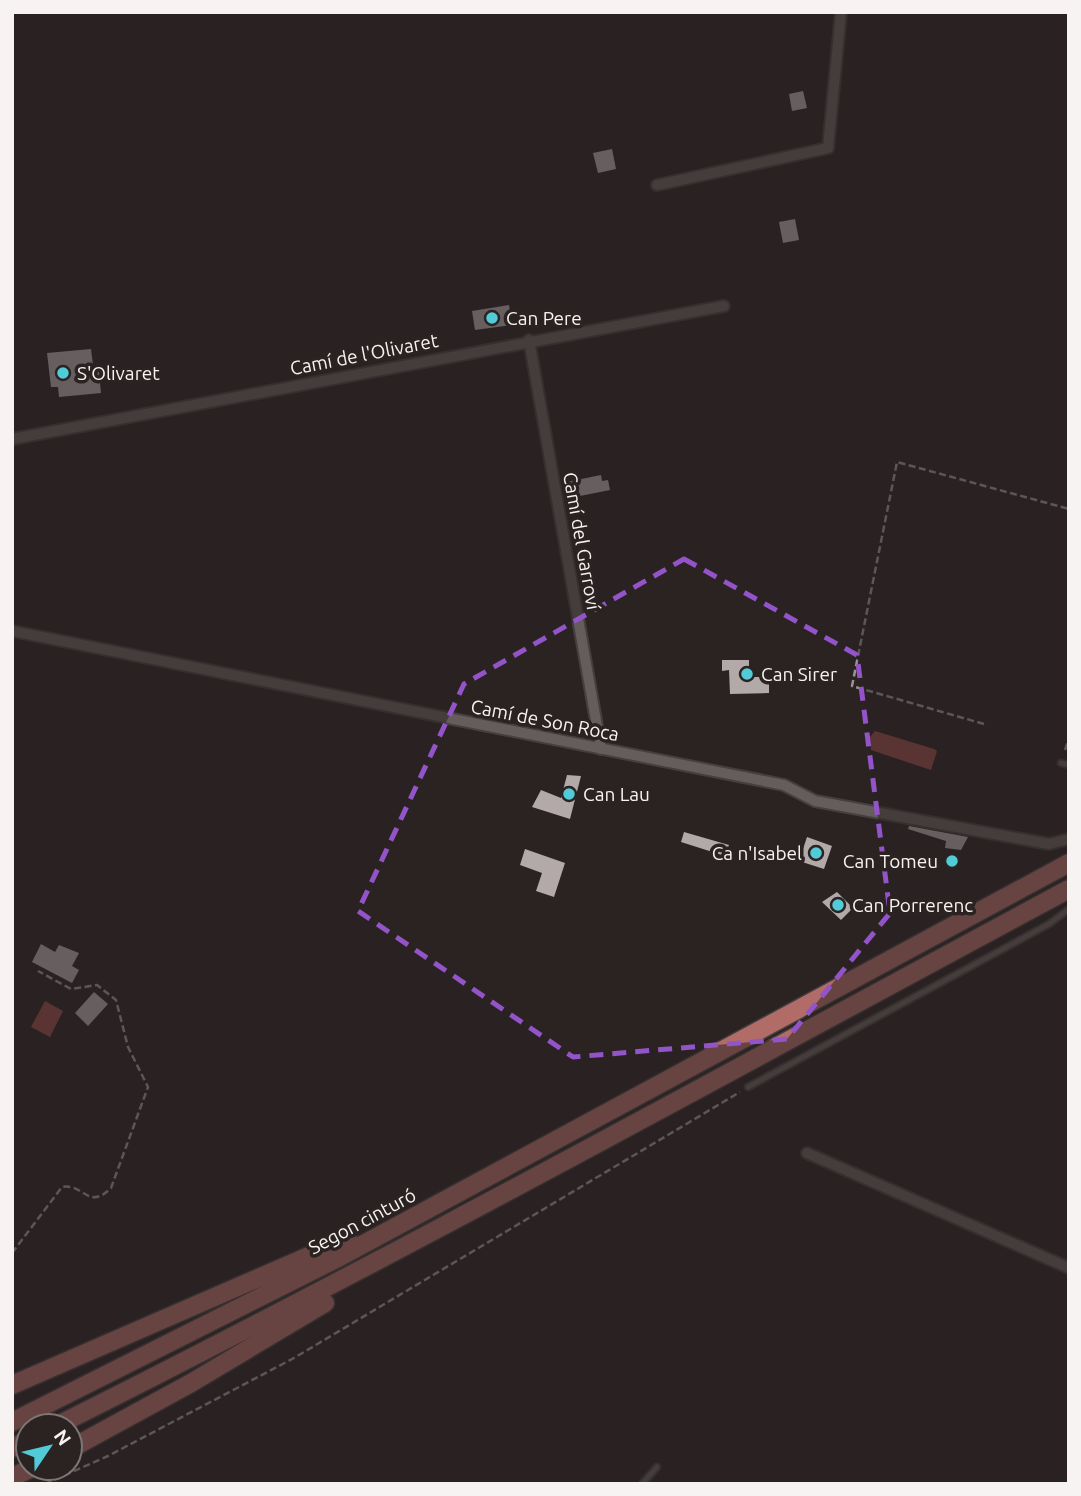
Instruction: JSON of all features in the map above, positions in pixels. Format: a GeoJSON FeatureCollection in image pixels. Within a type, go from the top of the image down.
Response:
{"type":"FeatureCollection","features":[{"type":"Feature","properties":{"kind":"highway","name":"Segon cinturó"},"geometry":{"type":"LineString","coordinates":[[12,1422],[436,1206],[1069,863]]}},
{"type":"Feature","properties":{"kind":"highway"},"geometry":{"type":"LineString","coordinates":[[84,1412],[433,1233],[1069,889]]}},
{"type":"Feature","properties":{"kind":"highway"},"geometry":{"type":"LineString","coordinates":[[12,1385],[330,1248],[388,1220],[436,1206]]}},
{"type":"Feature","properties":{"kind":"highway"},"geometry":{"type":"LineString","coordinates":[[84,1441],[403,1260],[433,1233]]}},
{"type":"Feature","properties":{"kind":"street"},"geometry":{"type":"LineString","coordinates":[[657,185],[828,148],[841,12]]}},
{"type":"Feature","properties":{"kind":"street","name":"Camí de l'Olivaret"},"geometry":{"type":"LineString","coordinates":[[12,439],[529,340],[724,306]]}},
{"type":"Feature","properties":{"kind":"street","name":"Camí del Garroví"},"geometry":{"type":"LineString","coordinates":[[529,340],[601,749]]}},
{"type":"Feature","properties":{"kind":"street","name":"Camí de Son Roca"},"geometry":{"type":"LineString","coordinates":[[12,631],[784,786],[815,801],[1049,844],[1069,839]]}},
{"type":"Feature","properties":{"kind":"street"},"geometry":{"type":"LineString","coordinates":[[807,1153],[1069,1268]]}},
{"type":"Feature","properties":{"kind":"lane"},"geometry":{"type":"LineString","coordinates":[[1061,763],[1069,765]]}},
{"type":"Feature","properties":{"kind":"lane"},"geometry":{"type":"LineString","coordinates":[[748,1087],[1049,924],[1069,909]]}},
{"type":"Feature","properties":{"kind":"lane"},"geometry":{"type":"LineString","coordinates":[[642,1484],[657,1467]]}},
{"type":"Feature","properties":{"kind":"path"},"geometry":{"type":"LineString","coordinates":[[984,724],[852,686],[897,462],[1069,509]]}},
{"type":"Feature","properties":{"kind":"path"},"geometry":{"type":"LineString","coordinates":[[1065,750],[1069,738]]}},
{"type":"Feature","properties":{"kind":"path"},"geometry":{"type":"LineString","coordinates":[[12,1253],[62,1187],[73,1187],[92,1198],[99,1197],[111,1188],[148,1087],[128,1047],[116,1000],[97,985],[71,989],[38,971]]}},
{"type":"Feature","properties":{"kind":"path"},"geometry":{"type":"LineString","coordinates":[[45,1484],[108,1456],[294,1359],[748,1087]]}},
{"type":"Feature","properties":{"kind":"highlighted area"},"geometry":{"type":"Polygon","coordinates":[[[684,559],[857,655],[890,913],[787,1039],[573,1057],[358,911],[464,684],[684,559]]]}},
{"type":"Feature","properties":{"kind":"shaded area"},"geometry":{"type":"Polygon","coordinates":[[[875,731],[937,751],[931,770],[871,750],[870,737],[875,731]]]}},
{"type":"Feature","properties":{"kind":"shaded area"},"geometry":{"type":"Polygon","coordinates":[[[45,1001],[63,1011],[50,1037],[31,1027],[45,1001]]]}},
{"type":"Feature","properties":{"kind":"building"},"geometry":{"type":"Polygon","coordinates":[[[803,91],[807,108],[792,111],[789,94],[803,91]]]}},
{"type":"Feature","properties":{"kind":"building"},"geometry":{"type":"Polygon","coordinates":[[[612,149],[616,169],[598,173],[593,153],[612,149]]]}},
{"type":"Feature","properties":{"kind":"building"},"geometry":{"type":"Polygon","coordinates":[[[795,219],[799,240],[783,243],[779,222],[795,219]]]}},
{"type":"Feature","properties":{"kind":"building","name":"Can Pere"},"geometry":{"type":"Polygon","coordinates":[[[509,305],[512,325],[475,330],[472,311],[509,305]]]}},
{"type":"Feature","properties":{"kind":"building","name":"S'Olivaret"},"geometry":{"type":"Polygon","coordinates":[[[91,349],[94,373],[99,372],[101,393],[59,397],[58,387],[51,387],[47,353],[91,349]]]}},
{"type":"Feature","properties":{"kind":"building"},"geometry":{"type":"Polygon","coordinates":[[[601,475],[602,481],[608,480],[610,490],[565,499],[562,483],[601,475]]]}},
{"type":"Feature","properties":{"kind":"building","name":"Can Sirer"},"geometry":{"type":"Polygon","coordinates":[[[722,660],[749,660],[749,677],[769,677],[769,693],[730,694],[729,670],[722,671],[722,660]]]}},
{"type":"Feature","properties":{"kind":"building","name":"Can Lau"},"geometry":{"type":"Polygon","coordinates":[[[567,775],[581,776],[570,819],[532,807],[541,790],[561,798],[567,775]]]}},
{"type":"Feature","properties":{"kind":"building"},"geometry":{"type":"Polygon","coordinates":[[[909,826],[968,837],[961,850],[945,848],[946,841],[908,829],[909,826]]]}},
{"type":"Feature","properties":{"kind":"building"},"geometry":{"type":"Polygon","coordinates":[[[684,832],[729,845],[725,856],[681,842],[684,832]]]}},
{"type":"Feature","properties":{"kind":"building","name":"Ca n'Isabel"},"geometry":{"type":"Polygon","coordinates":[[[807,837],[832,846],[824,869],[799,861],[807,837]]]}},
{"type":"Feature","properties":{"kind":"building"},"geometry":{"type":"Polygon","coordinates":[[[525,849],[565,863],[554,897],[536,891],[542,873],[520,865],[525,849]]]}},
{"type":"Feature","properties":{"kind":"building","name":"Can Porrerenc"},"geometry":{"type":"Polygon","coordinates":[[[837,892],[853,908],[841,920],[822,902],[837,892]]]}},
{"type":"Feature","properties":{"kind":"building"},"geometry":{"type":"Polygon","coordinates":[[[41,944],[55,952],[59,945],[79,953],[72,966],[79,970],[72,983],[32,962],[41,944]]]}},
{"type":"Feature","properties":{"kind":"building"},"geometry":{"type":"Polygon","coordinates":[[[94,992],[108,1004],[88,1026],[75,1013],[94,992]]]}},
{"type":"Feature","properties":{"kind":"place","name":"Can Pere"},"geometry":{"type":"Point","coordinates":[492,318]}},
{"type":"Feature","properties":{"kind":"place","name":"S'Olivaret"},"geometry":{"type":"Point","coordinates":[63,373]}},
{"type":"Feature","properties":{"kind":"place","name":"Can Sirer"},"geometry":{"type":"Point","coordinates":[747,674]}},
{"type":"Feature","properties":{"kind":"place","name":"Can Lau"},"geometry":{"type":"Point","coordinates":[569,794]}},
{"type":"Feature","properties":{"kind":"place","name":"Ca n'Isabel"},"geometry":{"type":"Point","coordinates":[816,853]}},
{"type":"Feature","properties":{"kind":"place","name":"Can Tomeu"},"geometry":{"type":"Point","coordinates":[952,861]}},
{"type":"Feature","properties":{"kind":"place","name":"Can Porrerenc"},"geometry":{"type":"Point","coordinates":[838,905]}}]}
